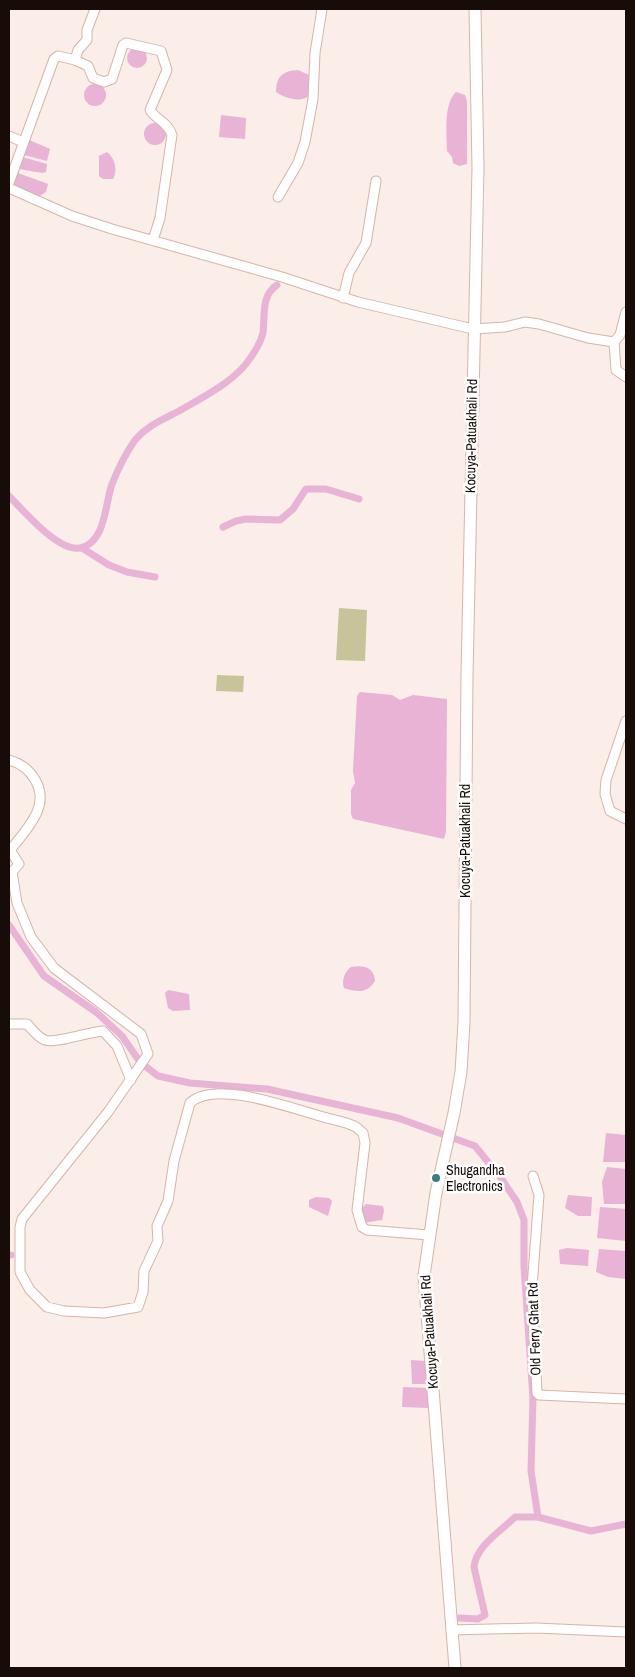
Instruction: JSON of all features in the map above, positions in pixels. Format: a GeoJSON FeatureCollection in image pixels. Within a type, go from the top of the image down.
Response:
{"type":"FeatureCollection","features":[{"type":"Feature","properties":{"kind":"main road","name":"Kocuya-Patuakhali Rd"},"geometry":{"type":"LineString","coordinates":[[455,1668],[424,1276],[429,1235],[461,1072],[464,1022],[473,328],[478,168],[475,9]]}},
{"type":"Feature","properties":{"kind":"street"},"geometry":{"type":"LineString","coordinates":[[75,60],[78,50],[87,40],[87,30],[95,9]]}},
{"type":"Feature","properties":{"kind":"street"},"geometry":{"type":"LineString","coordinates":[[278,197],[298,163],[305,142],[313,99],[315,54],[322,9]]}},
{"type":"Feature","properties":{"kind":"street"},"geometry":{"type":"LineString","coordinates":[[9,183],[54,59],[58,56],[75,60],[88,66],[93,78],[104,82],[112,79],[123,46],[126,43],[161,51],[167,70],[150,110],[153,115],[166,122],[172,135],[160,218],[154,240]]}},
{"type":"Feature","properties":{"kind":"street"},"geometry":{"type":"LineString","coordinates":[[9,136],[23,142]]}},
{"type":"Feature","properties":{"kind":"street"},"geometry":{"type":"LineString","coordinates":[[343,298],[349,273],[366,243],[376,181]]}},
{"type":"Feature","properties":{"kind":"street"},"geometry":{"type":"LineString","coordinates":[[9,188],[72,216],[282,277],[343,298],[473,328],[505,327],[525,322],[539,324],[588,338],[614,342]]}},
{"type":"Feature","properties":{"kind":"street"},"geometry":{"type":"LineString","coordinates":[[626,312],[620,335],[614,342],[616,370],[626,377]]}},
{"type":"Feature","properties":{"kind":"street"},"geometry":{"type":"LineString","coordinates":[[626,722],[606,780],[605,794],[610,810],[626,819]]}},
{"type":"Feature","properties":{"kind":"street"},"geometry":{"type":"LineString","coordinates":[[9,760],[24,766],[35,778],[38,786],[38,810],[30,826],[10,850],[19,864],[12,872],[14,888],[17,903],[31,938],[54,968],[141,1034],[148,1054],[144,1063],[108,1112],[22,1219],[20,1272],[30,1290],[47,1307],[64,1311],[104,1313],[138,1306],[143,1292],[144,1271],[158,1242],[156,1229],[168,1201],[184,1120],[190,1103],[197,1098],[231,1094],[272,1101],[356,1127],[363,1133],[365,1144],[357,1210],[362,1227],[366,1230],[429,1235]]}},
{"type":"Feature","properties":{"kind":"street"},"geometry":{"type":"LineString","coordinates":[[9,1024],[27,1024],[39,1037],[54,1042],[86,1032],[103,1031],[117,1046],[133,1077]]}},
{"type":"Feature","properties":{"kind":"street","name":"Old Ferry Ghat Rd"},"geometry":{"type":"LineString","coordinates":[[533,1176],[539,1195],[532,1287],[537,1393],[539,1395],[626,1399]]}},
{"type":"Feature","properties":{"kind":"street"},"geometry":{"type":"LineString","coordinates":[[451,1630],[536,1628],[626,1632]]}},
{"type":"Feature","properties":{"kind":"shaded area"},"geometry":{"type":"Polygon","coordinates":[[[137,48],[144,51],[147,58],[144,65],[137,68],[130,65],[127,58],[130,51],[137,48]]]}},
{"type":"Feature","properties":{"kind":"shaded area"},"geometry":{"type":"Polygon","coordinates":[[[298,70],[309,75],[309,96],[301,99],[292,99],[276,92],[277,82],[281,75],[298,70]]]}},
{"type":"Feature","properties":{"kind":"shaded area"},"geometry":{"type":"Polygon","coordinates":[[[95,84],[103,87],[106,95],[103,103],[95,106],[87,103],[84,95],[87,87],[95,84]]]}},
{"type":"Feature","properties":{"kind":"shaded area"},"geometry":{"type":"Polygon","coordinates":[[[456,92],[465,95],[467,102],[467,164],[459,166],[453,163],[452,157],[447,151],[446,128],[449,104],[456,92]]]}},
{"type":"Feature","properties":{"kind":"shaded area"},"geometry":{"type":"Polygon","coordinates":[[[221,115],[246,118],[245,139],[219,137],[221,115]]]}},
{"type":"Feature","properties":{"kind":"shaded area"},"geometry":{"type":"Polygon","coordinates":[[[151,123],[159,123],[166,130],[166,138],[159,145],[151,145],[144,138],[144,130],[151,123]]]}},
{"type":"Feature","properties":{"kind":"shaded area"},"geometry":{"type":"Polygon","coordinates":[[[29,140],[50,149],[47,161],[24,155],[29,140]]]}},
{"type":"Feature","properties":{"kind":"shaded area"},"geometry":{"type":"Polygon","coordinates":[[[107,152],[115,165],[115,176],[113,179],[103,179],[99,176],[99,156],[107,152]]]}},
{"type":"Feature","properties":{"kind":"shaded area"},"geometry":{"type":"Polygon","coordinates":[[[22,157],[47,164],[46,172],[19,169],[22,157]]]}},
{"type":"Feature","properties":{"kind":"shaded area"},"geometry":{"type":"Polygon","coordinates":[[[18,173],[48,184],[46,192],[38,197],[11,187],[18,173]]]}},
{"type":"Feature","properties":{"kind":"shaded area"},"geometry":{"type":"Polygon","coordinates":[[[339,608],[367,610],[365,661],[336,660],[339,608]]]}},
{"type":"Feature","properties":{"kind":"shaded area"},"geometry":{"type":"Polygon","coordinates":[[[217,675],[244,676],[243,692],[216,691],[217,675]]]}},
{"type":"Feature","properties":{"kind":"shaded area"},"geometry":{"type":"Polygon","coordinates":[[[360,692],[392,695],[400,700],[413,695],[447,699],[446,832],[444,839],[353,819],[351,814],[351,790],[355,783],[353,771],[357,696],[360,692]]]}},
{"type":"Feature","properties":{"kind":"shaded area"},"geometry":{"type":"Polygon","coordinates":[[[360,966],[368,968],[373,973],[375,981],[369,988],[361,991],[344,988],[344,976],[351,967],[360,966]]]}},
{"type":"Feature","properties":{"kind":"shaded area"},"geometry":{"type":"Polygon","coordinates":[[[168,990],[189,994],[190,1010],[173,1011],[168,1008],[165,993],[168,990]]]}},
{"type":"Feature","properties":{"kind":"shaded area"},"geometry":{"type":"Polygon","coordinates":[[[606,1133],[626,1135],[626,1162],[603,1162],[606,1133]]]}},
{"type":"Feature","properties":{"kind":"shaded area"},"geometry":{"type":"Polygon","coordinates":[[[607,1167],[626,1169],[626,1204],[604,1204],[602,1182],[607,1167]]]}},
{"type":"Feature","properties":{"kind":"shaded area"},"geometry":{"type":"Polygon","coordinates":[[[568,1195],[592,1197],[591,1216],[578,1216],[565,1208],[568,1195]]]}},
{"type":"Feature","properties":{"kind":"shaded area"},"geometry":{"type":"Polygon","coordinates":[[[316,1197],[329,1198],[332,1201],[328,1216],[309,1207],[309,1200],[316,1197]]]}},
{"type":"Feature","properties":{"kind":"shaded area"},"geometry":{"type":"Polygon","coordinates":[[[366,1204],[383,1206],[382,1220],[364,1223],[361,1220],[362,1208],[366,1204]]]}},
{"type":"Feature","properties":{"kind":"shaded area"},"geometry":{"type":"Polygon","coordinates":[[[600,1207],[626,1209],[626,1241],[597,1238],[600,1207]]]}},
{"type":"Feature","properties":{"kind":"shaded area"},"geometry":{"type":"Polygon","coordinates":[[[567,1248],[589,1250],[588,1266],[560,1264],[559,1250],[567,1248]]]}},
{"type":"Feature","properties":{"kind":"shaded area"},"geometry":{"type":"Polygon","coordinates":[[[599,1249],[626,1251],[626,1279],[608,1277],[596,1272],[599,1249]]]}},
{"type":"Feature","properties":{"kind":"shaded area"},"geometry":{"type":"Polygon","coordinates":[[[411,1360],[426,1361],[426,1384],[412,1384],[411,1360]]]}},
{"type":"Feature","properties":{"kind":"shaded area"},"geometry":{"type":"Polygon","coordinates":[[[403,1387],[428,1388],[428,1408],[402,1407],[403,1387]]]}},
{"type":"Feature","properties":{"kind":"waterway"},"geometry":{"type":"LineString","coordinates":[[9,496],[32,520],[62,544],[71,548],[89,545],[100,531],[112,484],[122,461],[135,440],[156,423],[218,388],[245,366],[255,351],[263,333],[264,313],[268,294],[277,285]]}},
{"type":"Feature","properties":{"kind":"waterway"},"geometry":{"type":"LineString","coordinates":[[223,527],[246,519],[280,520],[293,509],[306,489],[326,489],[359,499]]}},
{"type":"Feature","properties":{"kind":"waterway"},"geometry":{"type":"LineString","coordinates":[[82,548],[109,565],[127,572],[155,577]]}},
{"type":"Feature","properties":{"kind":"waterway"},"geometry":{"type":"LineString","coordinates":[[9,925],[44,976],[96,1012],[122,1036],[140,1062],[158,1076],[190,1083],[267,1089],[398,1118],[475,1146],[501,1178],[517,1202],[524,1220],[524,1267],[533,1398],[531,1471],[538,1517],[591,1531],[626,1524]]}},
{"type":"Feature","properties":{"kind":"waterway"},"geometry":{"type":"LineString","coordinates":[[459,1618],[478,1619],[485,1615],[474,1567],[479,1552],[490,1539],[515,1517],[538,1517]]}},
{"type":"Feature","properties":{"kind":"place","name":"Shugandha Electronics"},"geometry":{"type":"Point","coordinates":[436,1178]}}]}
